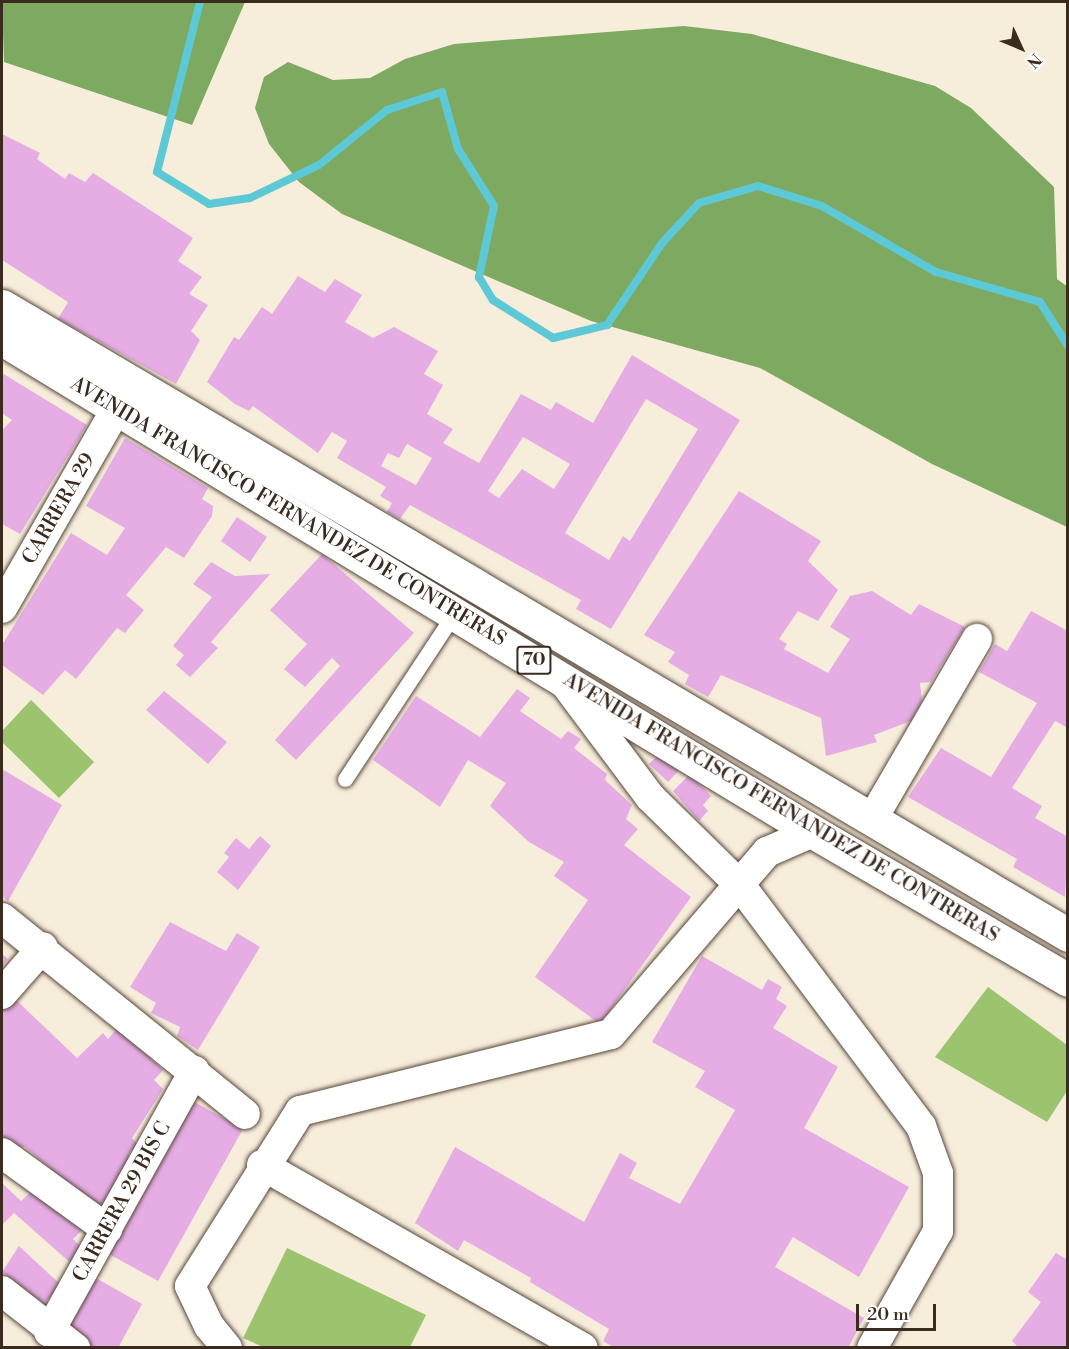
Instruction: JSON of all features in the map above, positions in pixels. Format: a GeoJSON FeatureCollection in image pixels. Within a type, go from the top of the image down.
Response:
{"type":"FeatureCollection","features":[{"type":"Feature","properties":{"kind":"main road","name":"AVENIDA FRANCISCO FERNANDEZ DE CONTRERAS"},"geometry":{"type":"LineString","coordinates":[[2,306],[571,647],[874,816],[1068,934]]}},
{"type":"Feature","properties":{"kind":"main road","name":"AVENIDA FRANCISCO FERNANDEZ DE CONTRERAS"},"geometry":{"type":"LineString","coordinates":[[2,339],[116,410],[559,675],[813,832],[1068,980]]}},
{"type":"Feature","properties":{"kind":"street","name":"CARRERA 29"},"geometry":{"type":"LineString","coordinates":[[2,608],[116,410]]}},
{"type":"Feature","properties":{"kind":"street"},"geometry":{"type":"LineString","coordinates":[[874,816],[976,639]]}},
{"type":"Feature","properties":{"kind":"street"},"geometry":{"type":"LineString","coordinates":[[559,675],[650,797],[740,885],[921,1126],[938,1173],[938,1231],[872,1347]]}},
{"type":"Feature","properties":{"kind":"street"},"geometry":{"type":"LineString","coordinates":[[227,1347],[208,1326],[190,1286],[262,1165],[300,1111],[611,1034],[767,852],[813,832]]}},
{"type":"Feature","properties":{"kind":"street"},"geometry":{"type":"LineString","coordinates":[[2,918],[43,947],[246,1114]]}},
{"type":"Feature","properties":{"kind":"street"},"geometry":{"type":"LineString","coordinates":[[2,994],[43,947]]}},
{"type":"Feature","properties":{"kind":"street","name":"CARRERA 29 BIS C"},"geometry":{"type":"LineString","coordinates":[[49,1332],[194,1071]]}},
{"type":"Feature","properties":{"kind":"street"},"geometry":{"type":"LineString","coordinates":[[2,1153],[107,1229]]}},
{"type":"Feature","properties":{"kind":"street"},"geometry":{"type":"LineString","coordinates":[[262,1165],[583,1347]]}},
{"type":"Feature","properties":{"kind":"street"},"geometry":{"type":"LineString","coordinates":[[2,1291],[49,1332],[75,1347]]}},
{"type":"Feature","properties":{"kind":"lane"},"geometry":{"type":"LineString","coordinates":[[345,779],[455,612]]}},
{"type":"Feature","properties":{"kind":"green space"},"geometry":{"type":"Polygon","coordinates":[[[2,2],[245,2],[192,125],[4,62],[2,2]]]}},
{"type":"Feature","properties":{"kind":"green space"},"geometry":{"type":"Polygon","coordinates":[[[684,26],[752,34],[935,86],[971,108],[1054,187],[1057,279],[1068,287],[1067,527],[932,464],[760,368],[591,321],[342,214],[299,182],[269,144],[255,108],[264,77],[288,62],[333,80],[370,78],[405,59],[454,44],[684,26]]]}},
{"type":"Feature","properties":{"kind":"green space"},"geometry":{"type":"Polygon","coordinates":[[[31,700],[94,762],[59,798],[2,742],[2,731],[31,700]]]}},
{"type":"Feature","properties":{"kind":"green space"},"geometry":{"type":"Polygon","coordinates":[[[988,987],[1067,1045],[1067,1091],[1047,1122],[935,1057],[988,987]]]}},
{"type":"Feature","properties":{"kind":"green space"},"geometry":{"type":"Polygon","coordinates":[[[287,1248],[426,1315],[410,1347],[263,1347],[243,1338],[287,1248]]]}},
{"type":"Feature","properties":{"kind":"building"},"geometry":{"type":"Polygon","coordinates":[[[2,134],[40,153],[37,159],[65,179],[69,173],[85,182],[93,173],[193,238],[178,261],[202,277],[189,294],[208,305],[191,331],[200,340],[176,384],[58,319],[68,302],[2,260],[2,134]]]}},
{"type":"Feature","properties":{"kind":"building"},"geometry":{"type":"Polygon","coordinates":[[[298,276],[325,292],[335,279],[362,295],[345,322],[373,338],[394,327],[438,351],[424,374],[443,385],[427,414],[453,429],[443,443],[479,463],[521,394],[551,410],[556,402],[593,423],[632,355],[740,420],[611,629],[576,609],[581,600],[410,505],[400,519],[387,512],[392,503],[380,496],[386,487],[337,458],[347,441],[332,432],[318,453],[253,406],[249,411],[235,404],[207,382],[234,337],[239,340],[262,307],[272,314],[298,276]],[[646,399],[565,533],[609,560],[623,536],[630,541],[698,429],[646,399]],[[523,437],[488,491],[499,498],[522,469],[554,489],[570,464],[523,437]],[[407,444],[399,458],[388,453],[381,466],[416,485],[432,458],[407,444]]]}},
{"type":"Feature","properties":{"kind":"building"},"geometry":{"type":"Polygon","coordinates":[[[2,373],[87,425],[20,534],[2,524],[2,430],[12,420],[2,413],[2,373]]]}},
{"type":"Feature","properties":{"kind":"building"},"geometry":{"type":"Polygon","coordinates":[[[125,438],[208,488],[202,499],[213,506],[212,516],[184,558],[166,547],[126,595],[144,610],[125,633],[117,628],[76,679],[65,670],[43,695],[2,665],[2,645],[71,533],[107,555],[125,528],[86,506],[125,438]]]}},
{"type":"Feature","properties":{"kind":"building"},"geometry":{"type":"Polygon","coordinates":[[[739,491],[821,541],[808,561],[838,590],[818,621],[798,611],[779,639],[787,644],[784,649],[828,673],[850,639],[830,627],[850,596],[872,591],[911,615],[919,604],[965,627],[931,682],[920,683],[922,701],[911,721],[874,735],[877,742],[826,756],[821,718],[721,675],[708,697],[685,684],[689,675],[668,662],[675,652],[644,635],[739,491]]]}},
{"type":"Feature","properties":{"kind":"building"},"geometry":{"type":"Polygon","coordinates":[[[237,517],[267,537],[250,562],[221,541],[237,517]]]}},
{"type":"Feature","properties":{"kind":"building"},"geometry":{"type":"Polygon","coordinates":[[[322,554],[414,633],[296,760],[275,740],[340,666],[332,658],[305,687],[284,669],[307,644],[270,610],[322,554]]]}},
{"type":"Feature","properties":{"kind":"building"},"geometry":{"type":"Polygon","coordinates":[[[211,562],[235,576],[270,574],[211,642],[218,648],[190,677],[176,665],[184,655],[173,646],[212,597],[193,584],[211,562]]]}},
{"type":"Feature","properties":{"kind":"building"},"geometry":{"type":"Polygon","coordinates":[[[1031,611],[1068,631],[1068,728],[1055,721],[1012,788],[1042,806],[1035,818],[1068,837],[1065,897],[1013,867],[1017,859],[908,797],[941,748],[991,777],[1037,703],[979,672],[995,644],[1007,651],[1031,611]]]}},
{"type":"Feature","properties":{"kind":"building"},"geometry":{"type":"Polygon","coordinates":[[[517,689],[530,698],[520,711],[561,739],[568,731],[581,739],[574,748],[607,774],[605,780],[632,805],[626,819],[638,829],[624,845],[691,897],[600,1024],[535,977],[588,900],[554,876],[564,862],[529,842],[490,806],[506,783],[468,760],[440,807],[373,760],[416,696],[480,737],[517,689]]]}},
{"type":"Feature","properties":{"kind":"building"},"geometry":{"type":"Polygon","coordinates":[[[164,691],[227,742],[208,764],[146,710],[164,691]]]}},
{"type":"Feature","properties":{"kind":"building"},"geometry":{"type":"Polygon","coordinates":[[[661,752],[680,769],[668,782],[649,764],[661,752]]]}},
{"type":"Feature","properties":{"kind":"building"},"geometry":{"type":"Polygon","coordinates":[[[2,769],[62,805],[8,901],[2,896],[2,769]]]}},
{"type":"Feature","properties":{"kind":"building"},"geometry":{"type":"Polygon","coordinates":[[[690,774],[711,796],[703,805],[708,811],[699,821],[673,791],[690,774]]]}},
{"type":"Feature","properties":{"kind":"building"},"geometry":{"type":"Polygon","coordinates":[[[260,836],[271,846],[238,890],[217,872],[229,857],[224,853],[236,838],[249,849],[260,836]]]}},
{"type":"Feature","properties":{"kind":"building"},"geometry":{"type":"Polygon","coordinates":[[[170,922],[226,951],[237,933],[260,947],[198,1050],[177,1036],[180,1027],[151,1013],[156,1003],[130,987],[170,922]]]}},
{"type":"Feature","properties":{"kind":"building"},"geometry":{"type":"Polygon","coordinates":[[[2,954],[8,959],[2,966],[2,954]]]}},
{"type":"Feature","properties":{"kind":"building"},"geometry":{"type":"Polygon","coordinates":[[[702,956],[762,990],[768,979],[782,987],[776,999],[787,1006],[773,1028],[838,1067],[804,1128],[909,1187],[859,1277],[793,1237],[775,1267],[864,1318],[848,1348],[615,1348],[603,1341],[609,1329],[530,1282],[531,1278],[464,1240],[458,1251],[415,1223],[455,1147],[584,1222],[620,1153],[637,1163],[629,1178],[680,1204],[735,1110],[695,1087],[705,1071],[652,1042],[702,956]]]}},
{"type":"Feature","properties":{"kind":"building"},"geometry":{"type":"Polygon","coordinates":[[[13,997],[77,1058],[103,1033],[108,1039],[119,1026],[155,1055],[151,1059],[163,1070],[154,1080],[163,1089],[132,1138],[138,1144],[128,1154],[132,1158],[120,1184],[101,1204],[94,1206],[25,1147],[2,1148],[2,1011],[13,997]]]}},
{"type":"Feature","properties":{"kind":"building"},"geometry":{"type":"Polygon","coordinates":[[[189,1099],[243,1129],[158,1281],[107,1253],[189,1099]]]}},
{"type":"Feature","properties":{"kind":"building"},"geometry":{"type":"Polygon","coordinates":[[[2,1183],[21,1201],[37,1186],[83,1229],[73,1239],[86,1252],[74,1266],[14,1213],[2,1225],[2,1183]]]}},
{"type":"Feature","properties":{"kind":"building"},"geometry":{"type":"Polygon","coordinates":[[[19,1246],[61,1285],[43,1305],[2,1272],[19,1246]]]}},
{"type":"Feature","properties":{"kind":"building"},"geometry":{"type":"Polygon","coordinates":[[[1056,1253],[1068,1260],[1068,1348],[1019,1348],[1012,1341],[1041,1302],[1028,1292],[1056,1253]]]}},
{"type":"Feature","properties":{"kind":"building"},"geometry":{"type":"Polygon","coordinates":[[[94,1277],[142,1304],[118,1348],[94,1348],[64,1332],[94,1277]]]}},
{"type":"Feature","properties":{"kind":"waterway"},"geometry":{"type":"LineString","coordinates":[[200,2],[157,172],[209,204],[250,198],[319,165],[387,110],[442,92],[458,149],[494,206],[479,277],[493,300],[553,338],[607,325],[662,243],[699,203],[758,186],[822,206],[936,272],[1040,302],[1068,346]]}}]}
